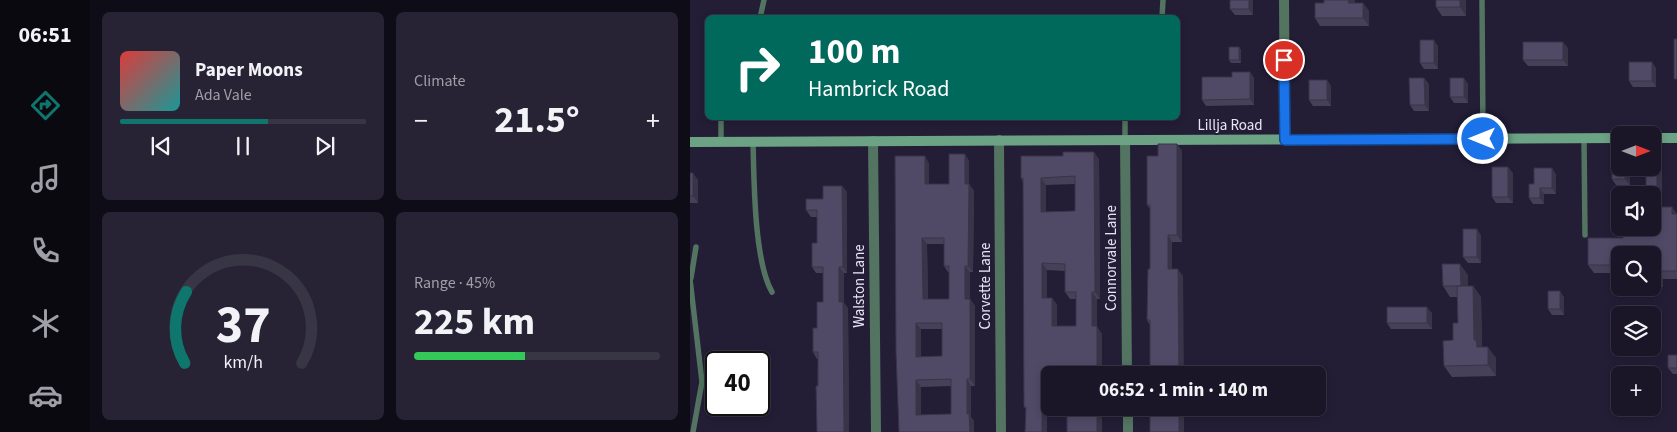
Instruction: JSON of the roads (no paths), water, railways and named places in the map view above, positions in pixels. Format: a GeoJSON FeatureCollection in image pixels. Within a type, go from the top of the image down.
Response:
{"type":"FeatureCollection","features":[{"type":"Feature","properties":{"kind":"street"},"geometry":{"type":"LineString","coordinates":[[1284,0],[1285,140]]}},
{"type":"Feature","properties":{"kind":"street","name":"Lillja Road"},"geometry":{"type":"LineString","coordinates":[[690,142],[1611,138]]}},
{"type":"Feature","properties":{"kind":"street"},"geometry":{"type":"LineString","coordinates":[[1661,138],[1677,138]]}},
{"type":"Feature","properties":{"kind":"street","name":"Walston Lane"},"geometry":{"type":"LineString","coordinates":[[873,140],[876,432]]}},
{"type":"Feature","properties":{"kind":"street","name":"Corvette Lane"},"geometry":{"type":"LineString","coordinates":[[999,140],[1001,432]]}},
{"type":"Feature","properties":{"kind":"street","name":"Connorvale Lane"},"geometry":{"type":"LineString","coordinates":[[1126,140],[1127,366]]}},
{"type":"Feature","properties":{"kind":"street"},"geometry":{"type":"LineString","coordinates":[[1128,416],[1128,432]]}},
{"type":"Feature","properties":{"kind":"lane"},"geometry":{"type":"LineString","coordinates":[[761,15],[764,0]]}},
{"type":"Feature","properties":{"kind":"lane"},"geometry":{"type":"LineString","coordinates":[[1162,15],[1164,0]]}},
{"type":"Feature","properties":{"kind":"lane"},"geometry":{"type":"LineString","coordinates":[[1482,0],[1483,139]]}},
{"type":"Feature","properties":{"kind":"lane"},"geometry":{"type":"LineString","coordinates":[[721,120],[721,142]]}},
{"type":"Feature","properties":{"kind":"lane"},"geometry":{"type":"LineString","coordinates":[[1125,120],[1126,140]]}},
{"type":"Feature","properties":{"kind":"lane"},"geometry":{"type":"LineString","coordinates":[[1584,138],[1585,236]]}},
{"type":"Feature","properties":{"kind":"lane"},"geometry":{"type":"LineString","coordinates":[[753,142],[759,237],[766,281],[772,292]]}},
{"type":"Feature","properties":{"kind":"lane"},"geometry":{"type":"LineString","coordinates":[[693,432],[702,382],[691,278],[696,247]]}}]}
